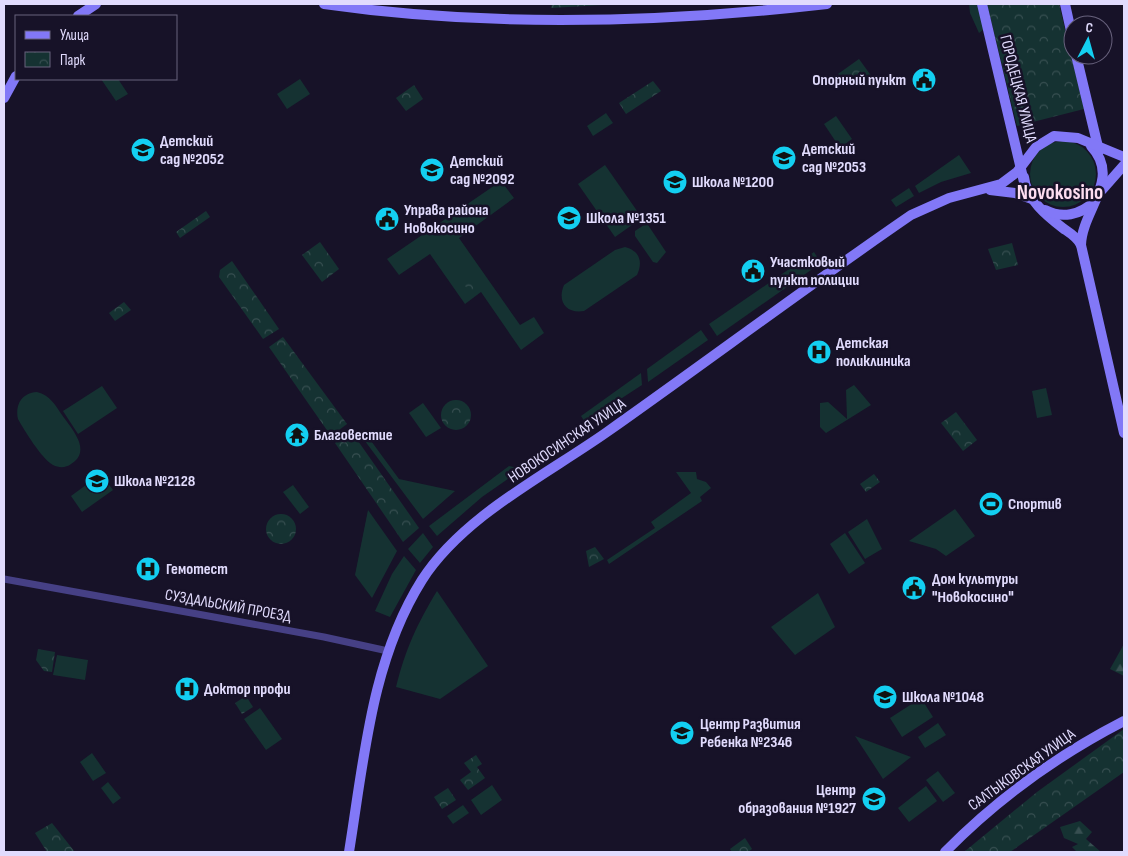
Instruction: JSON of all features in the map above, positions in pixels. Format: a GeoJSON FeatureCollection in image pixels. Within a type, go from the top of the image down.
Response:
{"type":"FeatureCollection","features":[{"type":"Feature","properties":{"kind":"street"},"geometry":{"type":"LineString","coordinates":[[80,15],[96,4]]}},
{"type":"Feature","properties":{"kind":"street"},"geometry":{"type":"LineString","coordinates":[[324,4],[432,15],[545,20],[656,18],[827,4]]}},
{"type":"Feature","properties":{"kind":"street","name":"ГОРОДЕЦКАЯ УЛИЦА"},"geometry":{"type":"LineString","coordinates":[[982,4],[1024,182]]}},
{"type":"Feature","properties":{"kind":"street"},"geometry":{"type":"LineString","coordinates":[[1078,65],[1104,175],[1098,195],[1082,232],[1081,245],[1124,432]]}},
{"type":"Feature","properties":{"kind":"street"},"geometry":{"type":"LineString","coordinates":[[4,98],[15,78]]}},
{"type":"Feature","properties":{"kind":"street"},"geometry":{"type":"LineString","coordinates":[[979,190],[1007,180],[1041,142],[1054,136],[1070,136],[1124,157]]}},
{"type":"Feature","properties":{"kind":"street"},"geometry":{"type":"LineString","coordinates":[[1084,141],[1095,150],[1101,161]]}},
{"type":"Feature","properties":{"kind":"street"},"geometry":{"type":"LineString","coordinates":[[1031,152],[1026,163],[1024,182],[1035,202],[1052,220],[1078,240],[1081,245]]}},
{"type":"Feature","properties":{"kind":"street"},"geometry":{"type":"LineString","coordinates":[[979,190],[1006,191],[1035,202],[1055,214],[1071,214],[1084,210],[1124,165]]}},
{"type":"Feature","properties":{"kind":"street","name":"НОВОКОСИНСКАЯ УЛИЦА"},"geometry":{"type":"LineString","coordinates":[[349,852],[369,731],[388,651],[404,614],[425,576],[450,545],[476,524],[912,215],[942,200],[979,190]]}},
{"type":"Feature","properties":{"kind":"street","name":"СУЗДАЛЬСКИЙ ПРОЕЗД"},"geometry":{"type":"LineString","coordinates":[[4,580],[324,637],[388,651]]}},
{"type":"Feature","properties":{"kind":"street"},"geometry":{"type":"LineString","coordinates":[[1113,727],[1124,717]]}},
{"type":"Feature","properties":{"kind":"street","name":"САЛТЫКОВСКАЯ УЛИЦА"},"geometry":{"type":"LineString","coordinates":[[945,852],[983,817],[1025,783],[1072,750],[1124,721]]}},
{"type":"Feature","properties":{"kind":"green space"},"geometry":{"type":"Polygon","coordinates":[[[552,4],[619,4],[551,8],[552,4]]]}},
{"type":"Feature","properties":{"kind":"green space"},"geometry":{"type":"Polygon","coordinates":[[[969,4],[977,4],[984,29],[979,33],[970,13],[969,4]]]}},
{"type":"Feature","properties":{"kind":"green space"},"geometry":{"type":"Polygon","coordinates":[[[987,4],[1059,4],[1063,21],[1063,65],[1074,65],[1084,109],[1017,126],[987,4]]]}},
{"type":"Feature","properties":{"kind":"green space"},"geometry":{"type":"Polygon","coordinates":[[[859,59],[872,77],[867,80],[844,82],[838,74],[859,59]]]}},
{"type":"Feature","properties":{"kind":"green space"},"geometry":{"type":"Polygon","coordinates":[[[300,79],[310,94],[287,109],[277,94],[300,79]]]}},
{"type":"Feature","properties":{"kind":"green space"},"geometry":{"type":"Polygon","coordinates":[[[102,80],[119,80],[128,94],[116,101],[102,80]]]}},
{"type":"Feature","properties":{"kind":"green space"},"geometry":{"type":"Polygon","coordinates":[[[653,81],[661,91],[626,114],[619,103],[653,81]]]}},
{"type":"Feature","properties":{"kind":"green space"},"geometry":{"type":"Polygon","coordinates":[[[414,85],[423,99],[406,111],[396,98],[414,85]]]}},
{"type":"Feature","properties":{"kind":"green space"},"geometry":{"type":"Polygon","coordinates":[[[606,113],[613,123],[593,136],[587,126],[606,113]]]}},
{"type":"Feature","properties":{"kind":"green space"},"geometry":{"type":"Polygon","coordinates":[[[836,116],[852,139],[840,148],[824,124],[836,116]]]}},
{"type":"Feature","properties":{"kind":"green space"},"geometry":{"type":"Polygon","coordinates":[[[1063,141],[1076,144],[1086,151],[1093,161],[1096,174],[1093,187],[1086,197],[1076,204],[1063,207],[1050,204],[1040,197],[1033,187],[1030,174],[1033,161],[1040,151],[1050,144],[1063,141]]]}},
{"type":"Feature","properties":{"kind":"green space"},"geometry":{"type":"Polygon","coordinates":[[[959,155],[971,173],[941,182],[919,193],[915,186],[959,155]]]}},
{"type":"Feature","properties":{"kind":"green space"},"geometry":{"type":"Polygon","coordinates":[[[605,165],[642,218],[615,237],[578,184],[605,165]]]}},
{"type":"Feature","properties":{"kind":"green space"},"geometry":{"type":"Polygon","coordinates":[[[501,181],[514,198],[459,238],[520,325],[534,317],[544,333],[521,350],[481,292],[465,304],[430,254],[399,275],[387,259],[501,181]]]}},
{"type":"Feature","properties":{"kind":"green space"},"geometry":{"type":"Polygon","coordinates":[[[909,188],[914,196],[896,207],[891,200],[909,188]]]}},
{"type":"Feature","properties":{"kind":"green space"},"geometry":{"type":"Polygon","coordinates":[[[206,211],[210,217],[180,238],[176,232],[206,211]]]}},
{"type":"Feature","properties":{"kind":"green space"},"geometry":{"type":"Polygon","coordinates":[[[644,225],[648,225],[666,252],[657,263],[653,262],[635,236],[635,231],[644,225]]]}},
{"type":"Feature","properties":{"kind":"green space"},"geometry":{"type":"Polygon","coordinates":[[[320,242],[339,269],[322,282],[302,255],[320,242]]]}},
{"type":"Feature","properties":{"kind":"green space"},"geometry":{"type":"Polygon","coordinates":[[[1012,243],[1018,265],[996,270],[988,249],[1012,243]]]}},
{"type":"Feature","properties":{"kind":"green space"},"geometry":{"type":"Polygon","coordinates":[[[625,247],[634,251],[639,258],[640,266],[637,275],[584,311],[568,308],[562,296],[564,285],[615,250],[625,247]]]}},
{"type":"Feature","properties":{"kind":"green space"},"geometry":{"type":"Polygon","coordinates":[[[814,252],[821,263],[717,336],[709,324],[814,252]]]}},
{"type":"Feature","properties":{"kind":"green space"},"geometry":{"type":"Polygon","coordinates":[[[232,261],[279,329],[263,339],[219,277],[220,270],[232,261]]]}},
{"type":"Feature","properties":{"kind":"green space"},"geometry":{"type":"Polygon","coordinates":[[[470,273],[480,287],[471,294],[460,279],[470,273]]]}},
{"type":"Feature","properties":{"kind":"green space"},"geometry":{"type":"Polygon","coordinates":[[[124,302],[131,310],[115,321],[109,313],[124,302]]]}},
{"type":"Feature","properties":{"kind":"green space"},"geometry":{"type":"Polygon","coordinates":[[[701,330],[708,340],[648,382],[647,369],[701,330]]]}},
{"type":"Feature","properties":{"kind":"green space"},"geometry":{"type":"Polygon","coordinates":[[[283,337],[347,424],[331,436],[269,347],[283,337]]]}},
{"type":"Feature","properties":{"kind":"green space"},"geometry":{"type":"Polygon","coordinates":[[[641,373],[642,385],[585,422],[581,416],[641,373]]]}},
{"type":"Feature","properties":{"kind":"green space"},"geometry":{"type":"Polygon","coordinates":[[[854,385],[871,405],[826,433],[820,427],[820,403],[828,402],[847,419],[846,390],[854,385]]]}},
{"type":"Feature","properties":{"kind":"green space"},"geometry":{"type":"Polygon","coordinates":[[[102,386],[117,408],[78,434],[63,411],[102,386]]]}},
{"type":"Feature","properties":{"kind":"green space"},"geometry":{"type":"Polygon","coordinates":[[[1046,388],[1052,415],[1037,418],[1032,391],[1046,388]]]}},
{"type":"Feature","properties":{"kind":"green space"},"geometry":{"type":"Polygon","coordinates":[[[37,392],[42,393],[52,401],[78,439],[80,453],[77,459],[67,466],[58,467],[49,462],[34,444],[18,419],[17,414],[21,400],[27,395],[37,392]]]}},
{"type":"Feature","properties":{"kind":"green space"},"geometry":{"type":"Polygon","coordinates":[[[456,400],[467,404],[471,415],[467,426],[456,430],[445,426],[441,415],[445,404],[456,400]]]}},
{"type":"Feature","properties":{"kind":"green space"},"geometry":{"type":"Polygon","coordinates":[[[423,403],[441,428],[426,437],[409,413],[423,403]]]}},
{"type":"Feature","properties":{"kind":"green space"},"geometry":{"type":"Polygon","coordinates":[[[956,412],[977,440],[963,451],[941,423],[956,412]]]}},
{"type":"Feature","properties":{"kind":"green space"},"geometry":{"type":"Polygon","coordinates":[[[363,430],[399,479],[455,491],[423,519],[359,433],[363,430]]]}},
{"type":"Feature","properties":{"kind":"green space"},"geometry":{"type":"Polygon","coordinates":[[[351,431],[419,528],[403,542],[335,443],[351,431]]]}},
{"type":"Feature","properties":{"kind":"green space"},"geometry":{"type":"Polygon","coordinates":[[[509,466],[522,469],[482,497],[437,536],[429,526],[509,466]]]}},
{"type":"Feature","properties":{"kind":"green space"},"geometry":{"type":"Polygon","coordinates":[[[676,472],[696,472],[697,479],[706,482],[711,488],[700,497],[702,501],[609,564],[607,560],[655,528],[651,522],[691,493],[676,472]]]}},
{"type":"Feature","properties":{"kind":"green space"},"geometry":{"type":"Polygon","coordinates":[[[101,474],[113,490],[82,512],[71,496],[101,474]]]}},
{"type":"Feature","properties":{"kind":"green space"},"geometry":{"type":"Polygon","coordinates":[[[874,474],[880,482],[866,492],[860,484],[874,474]]]}},
{"type":"Feature","properties":{"kind":"green space"},"geometry":{"type":"Polygon","coordinates":[[[293,485],[309,507],[300,514],[283,492],[293,485]]]}},
{"type":"Feature","properties":{"kind":"green space"},"geometry":{"type":"Polygon","coordinates":[[[955,509],[975,536],[946,556],[936,549],[909,541],[955,509]]]}},
{"type":"Feature","properties":{"kind":"green space"},"geometry":{"type":"Polygon","coordinates":[[[368,510],[397,551],[372,598],[355,575],[368,510]]]}},
{"type":"Feature","properties":{"kind":"green space"},"geometry":{"type":"Polygon","coordinates":[[[281,514],[292,518],[296,529],[292,540],[281,544],[270,540],[266,529],[270,518],[281,514]]]}},
{"type":"Feature","properties":{"kind":"green space"},"geometry":{"type":"Polygon","coordinates":[[[867,519],[882,549],[865,559],[848,532],[867,519]]]}},
{"type":"Feature","properties":{"kind":"green space"},"geometry":{"type":"Polygon","coordinates":[[[423,533],[433,547],[420,563],[408,549],[423,533]]]}},
{"type":"Feature","properties":{"kind":"green space"},"geometry":{"type":"Polygon","coordinates":[[[845,533],[865,563],[849,574],[830,544],[845,533]]]}},
{"type":"Feature","properties":{"kind":"green space"},"geometry":{"type":"Polygon","coordinates":[[[595,547],[604,559],[589,567],[586,551],[595,547]]]}},
{"type":"Feature","properties":{"kind":"green space"},"geometry":{"type":"Polygon","coordinates":[[[404,556],[416,570],[390,617],[375,611],[392,574],[404,556]]]}},
{"type":"Feature","properties":{"kind":"green space"},"geometry":{"type":"Polygon","coordinates":[[[437,591],[488,666],[440,699],[396,687],[412,638],[437,591]]]}},
{"type":"Feature","properties":{"kind":"green space"},"geometry":{"type":"Polygon","coordinates":[[[818,593],[835,627],[795,655],[771,627],[818,593]]]}},
{"type":"Feature","properties":{"kind":"green space"},"geometry":{"type":"Polygon","coordinates":[[[1124,644],[1124,676],[1110,669],[1124,644]]]}},
{"type":"Feature","properties":{"kind":"green space"},"geometry":{"type":"Polygon","coordinates":[[[38,649],[55,652],[52,672],[44,671],[36,660],[38,649]]]}},
{"type":"Feature","properties":{"kind":"green space"},"geometry":{"type":"Polygon","coordinates":[[[57,655],[88,660],[85,680],[53,675],[57,655]]]}},
{"type":"Feature","properties":{"kind":"green space"},"geometry":{"type":"Polygon","coordinates":[[[246,696],[253,707],[242,714],[235,703],[246,696]]]}},
{"type":"Feature","properties":{"kind":"green space"},"geometry":{"type":"Polygon","coordinates":[[[921,698],[933,717],[902,737],[890,718],[921,698]]]}},
{"type":"Feature","properties":{"kind":"green space"},"geometry":{"type":"Polygon","coordinates":[[[260,708],[282,739],[266,750],[244,719],[260,708]]]}},
{"type":"Feature","properties":{"kind":"green space"},"geometry":{"type":"Polygon","coordinates":[[[938,723],[946,735],[925,748],[918,737],[938,723]]]}},
{"type":"Feature","properties":{"kind":"green space"},"geometry":{"type":"Polygon","coordinates":[[[1124,729],[1124,772],[1010,852],[964,852],[1037,792],[1124,729]]]}},
{"type":"Feature","properties":{"kind":"green space"},"geometry":{"type":"Polygon","coordinates":[[[855,736],[911,757],[883,779],[855,736]]]}},
{"type":"Feature","properties":{"kind":"green space"},"geometry":{"type":"Polygon","coordinates":[[[92,753],[106,773],[93,781],[80,762],[92,753]]]}},
{"type":"Feature","properties":{"kind":"green space"},"geometry":{"type":"Polygon","coordinates":[[[476,755],[482,764],[477,767],[485,778],[468,790],[460,780],[471,772],[464,763],[476,755]]]}},
{"type":"Feature","properties":{"kind":"green space"},"geometry":{"type":"Polygon","coordinates":[[[938,771],[955,793],[943,802],[926,780],[938,771]]]}},
{"type":"Feature","properties":{"kind":"green space"},"geometry":{"type":"Polygon","coordinates":[[[108,782],[121,798],[113,804],[101,788],[108,782]]]}},
{"type":"Feature","properties":{"kind":"green space"},"geometry":{"type":"Polygon","coordinates":[[[492,785],[502,800],[481,815],[471,800],[492,785]]]}},
{"type":"Feature","properties":{"kind":"green space"},"geometry":{"type":"Polygon","coordinates":[[[926,786],[937,801],[909,822],[898,808],[926,786]]]}},
{"type":"Feature","properties":{"kind":"green space"},"geometry":{"type":"Polygon","coordinates":[[[448,788],[456,800],[442,809],[434,797],[448,788]]]}},
{"type":"Feature","properties":{"kind":"green space"},"geometry":{"type":"Polygon","coordinates":[[[463,805],[469,813],[453,824],[447,816],[463,805]]]}},
{"type":"Feature","properties":{"kind":"green space"},"geometry":{"type":"Polygon","coordinates":[[[1080,821],[1092,832],[1086,839],[1101,852],[1077,852],[1072,847],[1078,844],[1064,838],[1060,827],[1080,821]]]}},
{"type":"Feature","properties":{"kind":"green space"},"geometry":{"type":"Polygon","coordinates":[[[52,823],[75,852],[47,852],[35,833],[52,823]]]}},
{"type":"Feature","properties":{"kind":"green space"},"geometry":{"type":"Polygon","coordinates":[[[745,838],[752,849],[748,852],[732,852],[730,849],[745,838]]]}},
{"type":"Feature","properties":{"kind":"place","name":"Опорный пункт"},"geometry":{"type":"Point","coordinates":[924,80]}},
{"type":"Feature","properties":{"kind":"place","name":"Детский сад №2052"},"geometry":{"type":"Point","coordinates":[143,150]}},
{"type":"Feature","properties":{"kind":"place","name":"Детский сад №2053"},"geometry":{"type":"Point","coordinates":[784,158]}},
{"type":"Feature","properties":{"kind":"place","name":"Детский сад №2092"},"geometry":{"type":"Point","coordinates":[432,170]}},
{"type":"Feature","properties":{"kind":"place","name":"Школа №1200"},"geometry":{"type":"Point","coordinates":[675,182]}},
{"type":"Feature","properties":{"kind":"place","name":"Школа №1351"},"geometry":{"type":"Point","coordinates":[569,218]}},
{"type":"Feature","properties":{"kind":"place","name":"Управа района Новокосино"},"geometry":{"type":"Point","coordinates":[387,219]}},
{"type":"Feature","properties":{"kind":"place","name":"Участковый пункт полиции"},"geometry":{"type":"Point","coordinates":[753,271]}},
{"type":"Feature","properties":{"kind":"place","name":"Детская поликлиника"},"geometry":{"type":"Point","coordinates":[819,352]}},
{"type":"Feature","properties":{"kind":"place","name":"Благовестие"},"geometry":{"type":"Point","coordinates":[297,435]}},
{"type":"Feature","properties":{"kind":"place","name":"Школа №2128"},"geometry":{"type":"Point","coordinates":[97,481]}},
{"type":"Feature","properties":{"kind":"place","name":"Спортив"},"geometry":{"type":"Point","coordinates":[991,504]}},
{"type":"Feature","properties":{"kind":"place","name":"Гемотест"},"geometry":{"type":"Point","coordinates":[148,569]}},
{"type":"Feature","properties":{"kind":"place","name":"Дом культуры \"Новокосино\""},"geometry":{"type":"Point","coordinates":[914,588]}},
{"type":"Feature","properties":{"kind":"place","name":"Доктор профи"},"geometry":{"type":"Point","coordinates":[187,689]}},
{"type":"Feature","properties":{"kind":"place","name":"Школа №1048"},"geometry":{"type":"Point","coordinates":[885,697]}},
{"type":"Feature","properties":{"kind":"place","name":"Центр Развития Ребенка №2346"},"geometry":{"type":"Point","coordinates":[682,733]}},
{"type":"Feature","properties":{"kind":"place","name":"Центр образования №1927"},"geometry":{"type":"Point","coordinates":[874,799]}},
{"type":"Feature","properties":{"kind":"district","name":"Novokosino"},"geometry":{"type":"Point","coordinates":[1060,192]}}]}
